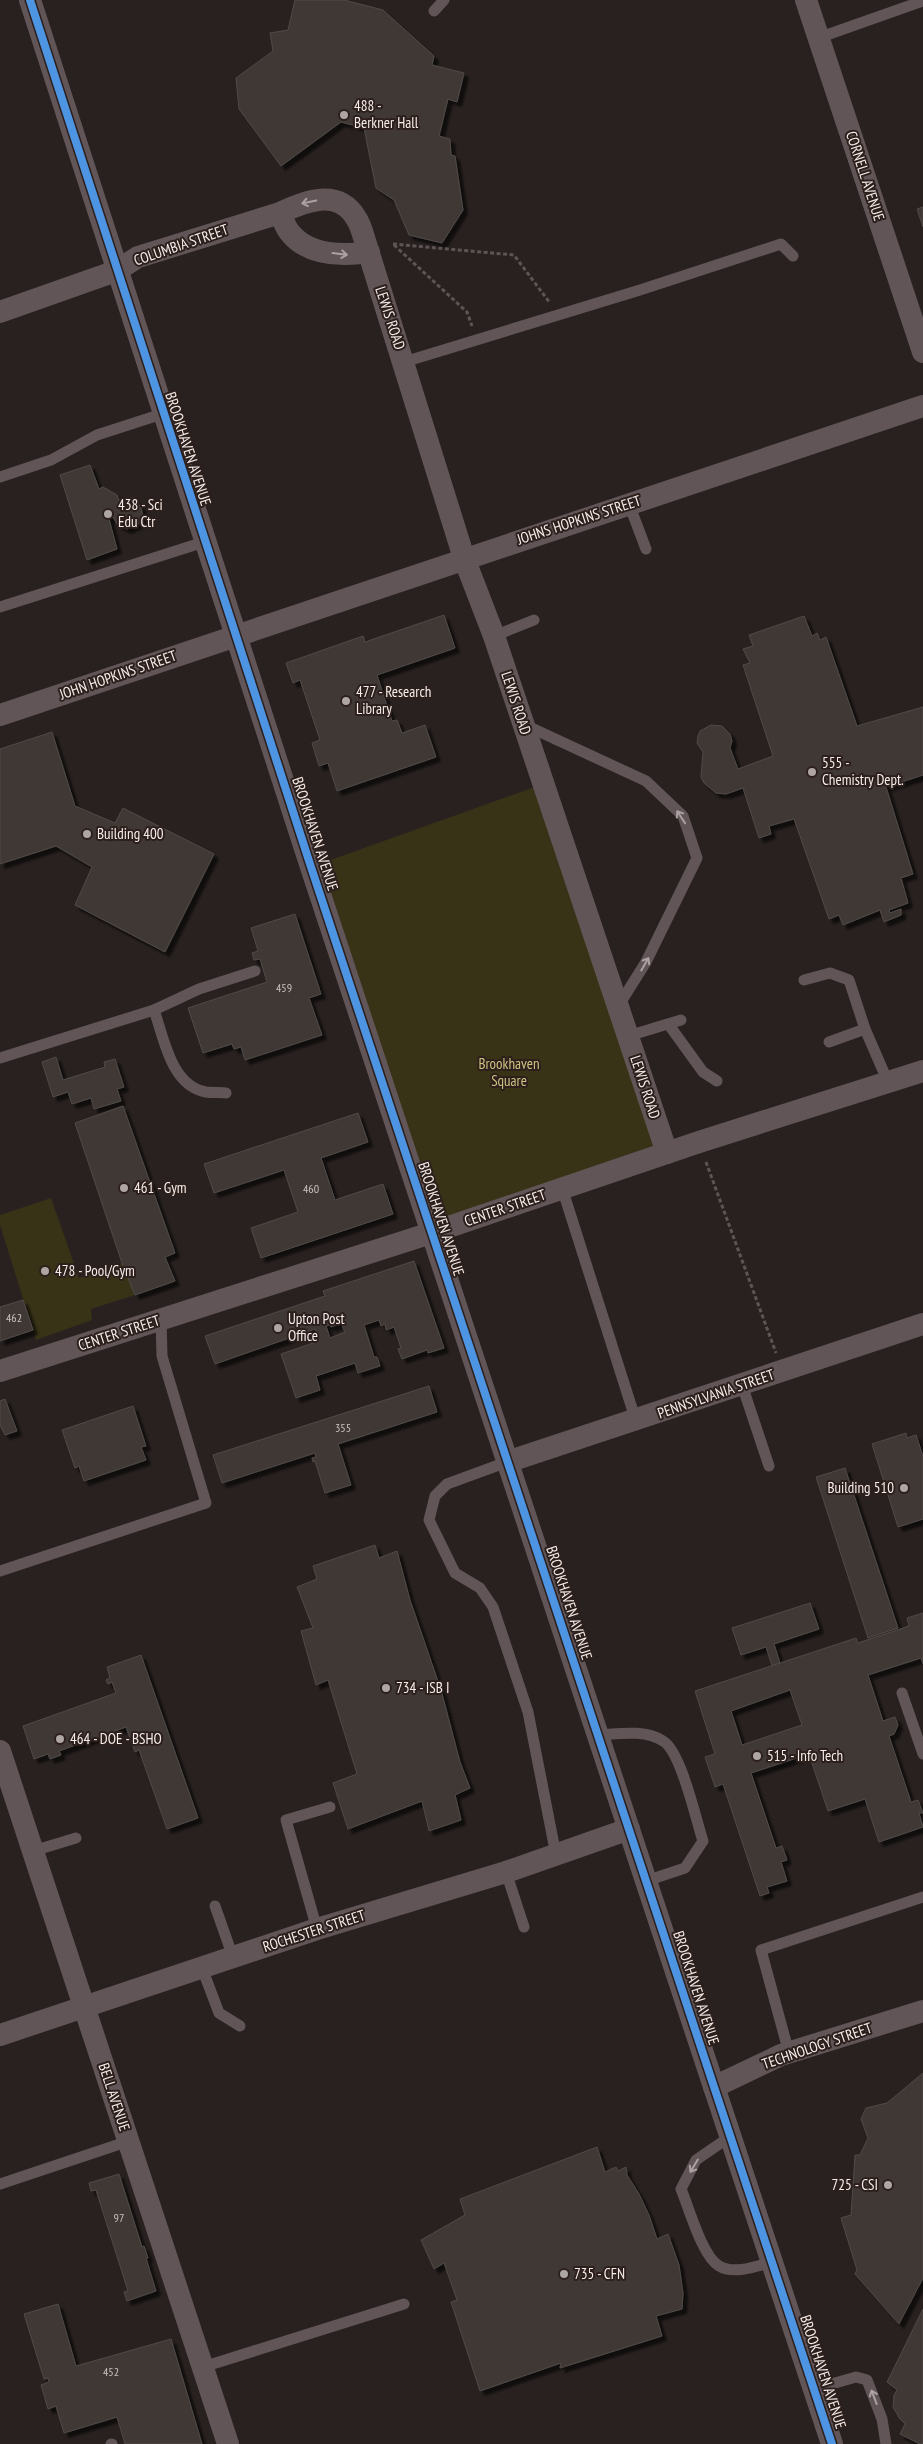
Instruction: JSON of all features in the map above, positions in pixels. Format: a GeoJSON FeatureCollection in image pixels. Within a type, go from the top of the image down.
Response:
{"type":"FeatureCollection","features":[{"type":"Feature","properties":{"kind":"street","name":"BROOKHAVEN AVENUE"},"geometry":{"type":"LineString","coordinates":[[30,0],[204,542],[832,2444]]}},
{"type":"Feature","properties":{"kind":"street","name":"CORNELL AVENUE"},"geometry":{"type":"LineString","coordinates":[[806,0],[923,352]]}},
{"type":"Feature","properties":{"kind":"street","name":"COLUMBIA STREET"},"geometry":{"type":"LineString","coordinates":[[0,312],[116,271],[138,257],[280,213],[300,204],[324,198],[340,202]]}},
{"type":"Feature","properties":{"kind":"street","name":"LEWIS ROAD"},"geometry":{"type":"LineString","coordinates":[[340,202],[356,218],[367,248],[464,558],[494,636],[667,1153]]}},
{"type":"Feature","properties":{"kind":"street"},"geometry":{"type":"LineString","coordinates":[[280,213],[291,234],[311,249],[346,255],[367,248]]}},
{"type":"Feature","properties":{"kind":"street","name":"JOHNS HOPKINS STREET"},"geometry":{"type":"LineString","coordinates":[[235,635],[923,406]]}},
{"type":"Feature","properties":{"kind":"street","name":"JOHN HOPKINS STREET"},"geometry":{"type":"LineString","coordinates":[[0,715],[235,635]]}},
{"type":"Feature","properties":{"kind":"street","name":"CENTER STREET"},"geometry":{"type":"LineString","coordinates":[[0,1371],[431,1233],[699,1142],[923,1071]]}},
{"type":"Feature","properties":{"kind":"street","name":"PENNSYLVANIA STREET"},"geometry":{"type":"LineString","coordinates":[[508,1462],[921,1327]]}},
{"type":"Feature","properties":{"kind":"street","name":"BELL AVENUE"},"geometry":{"type":"LineString","coordinates":[[0,1751],[228,2444]]}},
{"type":"Feature","properties":{"kind":"street","name":"ROCHESTER STREET"},"geometry":{"type":"LineString","coordinates":[[0,2035],[317,1929],[506,1872],[630,1829]]}},
{"type":"Feature","properties":{"kind":"street","name":"TECHNOLOGY STREET"},"geometry":{"type":"LineString","coordinates":[[714,2087],[789,2053],[923,2011]]}},
{"type":"Feature","properties":{"kind":"lane"},"geometry":{"type":"LineString","coordinates":[[434,11],[444,0]]}},
{"type":"Feature","properties":{"kind":"lane"},"geometry":{"type":"LineString","coordinates":[[818,38],[923,1]]}},
{"type":"Feature","properties":{"kind":"lane"},"geometry":{"type":"LineString","coordinates":[[404,362],[560,315],[781,244],[793,256]]}},
{"type":"Feature","properties":{"kind":"lane"},"geometry":{"type":"LineString","coordinates":[[0,477],[51,460],[97,434],[162,414]]}},
{"type":"Feature","properties":{"kind":"lane"},"geometry":{"type":"LineString","coordinates":[[629,504],[646,549]]}},
{"type":"Feature","properties":{"kind":"lane"},"geometry":{"type":"LineString","coordinates":[[0,607],[204,542]]}},
{"type":"Feature","properties":{"kind":"lane"},"geometry":{"type":"LineString","coordinates":[[494,636],[534,620]]}},
{"type":"Feature","properties":{"kind":"lane"},"geometry":{"type":"LineString","coordinates":[[523,724],[646,781],[683,816],[697,858],[646,962],[619,1006]]}},
{"type":"Feature","properties":{"kind":"lane"},"geometry":{"type":"LineString","coordinates":[[0,1058],[154,1010],[199,989],[254,971]]}},
{"type":"Feature","properties":{"kind":"lane"},"geometry":{"type":"LineString","coordinates":[[804,980],[830,973],[849,980],[865,1029],[888,1082]]}},
{"type":"Feature","properties":{"kind":"lane"},"geometry":{"type":"LineString","coordinates":[[154,1010],[174,1067],[187,1084],[206,1092],[226,1093]]}},
{"type":"Feature","properties":{"kind":"lane"},"geometry":{"type":"LineString","coordinates":[[628,1036],[681,1020]]}},
{"type":"Feature","properties":{"kind":"lane"},"geometry":{"type":"LineString","coordinates":[[669,1025],[703,1072],[717,1081]]}},
{"type":"Feature","properties":{"kind":"lane"},"geometry":{"type":"LineString","coordinates":[[829,1042],[865,1029]]}},
{"type":"Feature","properties":{"kind":"lane"},"geometry":{"type":"LineString","coordinates":[[562,1188],[636,1421]]}},
{"type":"Feature","properties":{"kind":"lane"},"geometry":{"type":"LineString","coordinates":[[0,1571],[206,1503],[162,1356],[161,1319]]}},
{"type":"Feature","properties":{"kind":"lane"},"geometry":{"type":"LineString","coordinates":[[742,1385],[768,1466]]}},
{"type":"Feature","properties":{"kind":"lane"},"geometry":{"type":"LineString","coordinates":[[508,1462],[447,1484],[435,1496],[429,1520],[455,1573],[480,1588],[493,1607],[528,1712],[556,1854]]}},
{"type":"Feature","properties":{"kind":"lane"},"geometry":{"type":"LineString","coordinates":[[902,1693],[923,1754]]}},
{"type":"Feature","properties":{"kind":"lane"},"geometry":{"type":"LineString","coordinates":[[598,1735],[634,1733],[663,1740],[675,1752],[703,1841],[685,1868],[646,1881]]}},
{"type":"Feature","properties":{"kind":"lane"},"geometry":{"type":"LineString","coordinates":[[317,1929],[286,1820],[330,1807]]}},
{"type":"Feature","properties":{"kind":"lane"},"geometry":{"type":"LineString","coordinates":[[33,1851],[76,1838]]}},
{"type":"Feature","properties":{"kind":"lane"},"geometry":{"type":"LineString","coordinates":[[506,1872],[524,1928]]}},
{"type":"Feature","properties":{"kind":"lane"},"geometry":{"type":"LineString","coordinates":[[789,2053],[761,1950],[923,1897]]}},
{"type":"Feature","properties":{"kind":"lane"},"geometry":{"type":"LineString","coordinates":[[215,1906],[233,1957]]}},
{"type":"Feature","properties":{"kind":"lane"},"geometry":{"type":"LineString","coordinates":[[202,1968],[220,2013],[240,2026]]}},
{"type":"Feature","properties":{"kind":"lane"},"geometry":{"type":"LineString","coordinates":[[731,2136],[696,2160],[681,2189],[706,2253],[720,2266],[743,2270],[772,2262]]}},
{"type":"Feature","properties":{"kind":"lane"},"geometry":{"type":"LineString","coordinates":[[0,2184],[129,2141]]}},
{"type":"Feature","properties":{"kind":"lane"},"geometry":{"type":"LineString","coordinates":[[203,2367],[404,2304]]}},
{"type":"Feature","properties":{"kind":"lane"},"geometry":{"type":"LineString","coordinates":[[814,2389],[856,2377],[867,2380],[882,2419],[886,2444]]}},
{"type":"Feature","properties":{"kind":"path"},"geometry":{"type":"LineString","coordinates":[[393,244],[467,312],[476,341]]}},
{"type":"Feature","properties":{"kind":"path"},"geometry":{"type":"LineString","coordinates":[[367,248],[393,244],[514,255],[560,315]]}},
{"type":"Feature","properties":{"kind":"path"},"geometry":{"type":"LineString","coordinates":[[699,1142],[783,1371]]}},
{"type":"Feature","properties":{"kind":"green space","name":"Brookhaven Square"},"geometry":{"type":"Polygon","coordinates":[[[543,784],[667,1153],[431,1233],[311,867],[543,784]]]}},
{"type":"Feature","properties":{"kind":"green space","name":"478 - Pool/Gym"},"geometry":{"type":"Polygon","coordinates":[[[51,1198],[79,1278],[122,1263],[135,1295],[91,1309],[92,1320],[36,1340],[0,1225],[0,1215],[51,1198]]]}},
{"type":"Feature","properties":{"kind":"building","name":"488 - Berkner Hall"},"geometry":{"type":"Polygon","coordinates":[[[295,0],[344,0],[383,10],[434,56],[432,65],[464,73],[457,102],[448,99],[439,136],[450,139],[451,155],[455,156],[463,210],[442,243],[409,235],[394,200],[376,188],[364,128],[341,122],[281,166],[239,109],[236,78],[273,51],[270,33],[288,30],[295,0]]]}},
{"type":"Feature","properties":{"kind":"building"},"geometry":{"type":"Polygon","coordinates":[[[923,207],[923,227],[917,209],[923,207]]]}},
{"type":"Feature","properties":{"kind":"building","name":"438 - Sci Edu Ctr"},"geometry":{"type":"Polygon","coordinates":[[[90,465],[99,489],[103,487],[117,495],[119,500],[133,498],[141,507],[143,517],[140,523],[127,529],[117,524],[113,517],[109,519],[117,549],[87,560],[60,475],[90,465]]]}},
{"type":"Feature","properties":{"kind":"building","name":"477 - Research Library"},"geometry":{"type":"Polygon","coordinates":[[[444,615],[455,648],[377,675],[392,721],[397,720],[402,733],[425,725],[436,757],[337,791],[328,763],[319,766],[312,743],[320,740],[300,680],[293,683],[286,663],[363,636],[365,642],[444,615]]]}},
{"type":"Feature","properties":{"kind":"building","name":"555 - Chemistry Dept."},"geometry":{"type":"Polygon","coordinates":[[[804,616],[812,636],[817,633],[820,640],[826,637],[857,726],[923,707],[923,775],[886,787],[913,874],[901,878],[908,903],[889,910],[890,913],[901,909],[901,915],[884,922],[880,910],[843,925],[839,915],[829,919],[794,819],[769,826],[771,834],[759,838],[743,788],[726,794],[716,793],[704,783],[701,777],[703,752],[697,743],[698,736],[700,731],[711,725],[722,726],[730,734],[732,741],[730,748],[738,769],[773,756],[743,665],[750,663],[743,649],[753,646],[749,635],[804,616]]]}},
{"type":"Feature","properties":{"kind":"building","name":"Building 400"},"geometry":{"type":"Polygon","coordinates":[[[52,732],[75,806],[115,823],[123,808],[214,854],[165,952],[75,905],[92,867],[56,846],[0,864],[0,749],[52,732]]]}},
{"type":"Feature","properties":{"kind":"building"},"geometry":{"type":"Polygon","coordinates":[[[295,914],[321,994],[309,998],[322,1035],[245,1060],[241,1047],[234,1049],[232,1044],[203,1053],[188,1008],[267,982],[260,959],[254,960],[252,953],[258,951],[251,928],[295,914]]]}},
{"type":"Feature","properties":{"kind":"building"},"geometry":{"type":"Polygon","coordinates":[[[56,1057],[63,1080],[105,1067],[104,1062],[115,1059],[124,1087],[117,1089],[121,1101],[94,1109],[91,1098],[72,1104],[68,1092],[53,1097],[42,1062],[56,1057]]]}},
{"type":"Feature","properties":{"kind":"building","name":"461 - Gym"},"geometry":{"type":"Polygon","coordinates":[[[123,1106],[175,1253],[165,1257],[175,1281],[135,1295],[122,1263],[75,1123],[123,1106]]]}},
{"type":"Feature","properties":{"kind":"building"},"geometry":{"type":"Polygon","coordinates":[[[358,1113],[368,1142],[321,1158],[335,1200],[383,1184],[393,1214],[261,1258],[251,1228],[298,1212],[284,1170],[214,1193],[204,1164],[358,1113]]]}},
{"type":"Feature","properties":{"kind":"building","name":"Upton Post Office"},"geometry":{"type":"Polygon","coordinates":[[[414,1261],[444,1348],[428,1353],[427,1350],[402,1359],[398,1349],[401,1348],[394,1327],[386,1330],[385,1324],[381,1326],[379,1320],[364,1325],[374,1357],[377,1357],[380,1366],[358,1373],[355,1363],[316,1376],[320,1390],[296,1398],[281,1354],[319,1341],[315,1329],[215,1364],[205,1336],[325,1296],[323,1291],[414,1261]],[[341,1323],[331,1327],[330,1325],[326,1326],[330,1338],[345,1332],[341,1323]]]}},
{"type":"Feature","properties":{"kind":"building"},"geometry":{"type":"Polygon","coordinates":[[[23,1300],[33,1330],[0,1341],[0,1307],[23,1300]]]}},
{"type":"Feature","properties":{"kind":"building"},"geometry":{"type":"Polygon","coordinates":[[[429,1386],[437,1412],[338,1444],[351,1485],[325,1493],[315,1461],[313,1462],[312,1458],[316,1457],[315,1453],[222,1483],[213,1455],[429,1386]]]}},
{"type":"Feature","properties":{"kind":"building"},"geometry":{"type":"Polygon","coordinates":[[[5,1399],[17,1431],[5,1435],[0,1425],[0,1401],[5,1399]]]}},
{"type":"Feature","properties":{"kind":"building"},"geometry":{"type":"Polygon","coordinates":[[[133,1406],[146,1446],[141,1447],[146,1460],[84,1481],[79,1466],[75,1468],[62,1430],[133,1406]]]}},
{"type":"Feature","properties":{"kind":"building","name":"Building 510"},"geometry":{"type":"Polygon","coordinates":[[[906,1433],[907,1438],[916,1435],[923,1456],[923,1519],[898,1527],[872,1444],[906,1433]]]}},
{"type":"Feature","properties":{"kind":"building"},"geometry":{"type":"Polygon","coordinates":[[[845,1468],[898,1628],[868,1638],[816,1477],[845,1468]]]}},
{"type":"Feature","properties":{"kind":"building","name":"734 - ISB I"},"geometry":{"type":"Polygon","coordinates":[[[375,1545],[379,1558],[397,1551],[410,1600],[441,1690],[460,1762],[470,1788],[455,1795],[461,1820],[429,1831],[422,1801],[348,1829],[333,1783],[357,1774],[328,1680],[316,1685],[301,1631],[313,1628],[297,1587],[317,1579],[313,1566],[375,1545]]]}},
{"type":"Feature","properties":{"kind":"building"},"geometry":{"type":"Polygon","coordinates":[[[810,1603],[819,1629],[774,1644],[780,1663],[772,1666],[766,1647],[741,1655],[732,1628],[810,1603]]]}},
{"type":"Feature","properties":{"kind":"building","name":"515 - Info Tech"},"geometry":{"type":"Polygon","coordinates":[[[923,1613],[923,1664],[921,1658],[868,1675],[883,1721],[895,1717],[898,1725],[894,1734],[889,1736],[911,1802],[918,1800],[923,1813],[919,1813],[923,1827],[879,1842],[865,1799],[828,1811],[809,1754],[751,1773],[776,1848],[782,1846],[787,1860],[781,1862],[787,1881],[767,1887],[769,1893],[760,1896],[723,1784],[715,1787],[705,1757],[715,1754],[695,1691],[856,1638],[858,1643],[909,1626],[907,1618],[923,1613]],[[790,1690],[731,1711],[742,1745],[802,1725],[790,1690]]]}},
{"type":"Feature","properties":{"kind":"building","name":"464 - DOE - BSHO"},"geometry":{"type":"Polygon","coordinates":[[[141,1655],[198,1818],[167,1829],[139,1750],[135,1752],[126,1727],[59,1751],[61,1755],[50,1759],[48,1754],[34,1759],[23,1726],[116,1693],[112,1682],[108,1684],[106,1680],[110,1678],[107,1667],[141,1655]]]}},
{"type":"Feature","properties":{"kind":"building","name":"725 - CSI"},"geometry":{"type":"Polygon","coordinates":[[[923,2073],[923,2278],[899,2324],[855,2274],[857,2270],[841,2218],[851,2215],[855,2155],[860,2155],[868,2138],[861,2119],[866,2108],[887,2103],[923,2073]]]}},
{"type":"Feature","properties":{"kind":"building","name":"735 - CFN"},"geometry":{"type":"Polygon","coordinates":[[[597,2147],[605,2172],[616,2167],[618,2171],[626,2167],[627,2175],[649,2215],[657,2239],[668,2234],[679,2265],[683,2293],[682,2309],[656,2316],[662,2336],[560,2368],[561,2363],[480,2391],[451,2302],[457,2300],[444,2263],[434,2269],[421,2240],[465,2215],[460,2199],[597,2147]]]}},
{"type":"Feature","properties":{"kind":"building"},"geometry":{"type":"Polygon","coordinates":[[[119,2174],[142,2247],[144,2246],[148,2258],[146,2258],[156,2291],[127,2301],[124,2292],[128,2291],[96,2190],[91,2191],[89,2183],[119,2174]]]}},
{"type":"Feature","properties":{"kind":"building"},"geometry":{"type":"Polygon","coordinates":[[[58,2304],[76,2366],[171,2339],[202,2444],[125,2444],[117,2417],[64,2433],[56,2406],[48,2409],[41,2385],[49,2382],[48,2378],[44,2379],[24,2314],[58,2304]]]}},
{"type":"Feature","properties":{"kind":"building"},"geometry":{"type":"Polygon","coordinates":[[[923,2309],[923,2444],[920,2444],[900,2434],[905,2424],[893,2407],[894,2395],[897,2390],[887,2382],[923,2309]]]}},
{"type":"Feature","properties":{"kind":"cycle path"},"geometry":{"type":"LineString","coordinates":[[30,0],[311,867],[832,2444]]}},
{"type":"Feature","properties":{"kind":"place","name":"488 - Berkner Hall"},"geometry":{"type":"Point","coordinates":[344,115]}},
{"type":"Feature","properties":{"kind":"place","name":"438 - Sci Edu Ctr"},"geometry":{"type":"Point","coordinates":[108,514]}},
{"type":"Feature","properties":{"kind":"place","name":"477 - Research Library"},"geometry":{"type":"Point","coordinates":[346,701]}},
{"type":"Feature","properties":{"kind":"place","name":"555 - Chemistry Dept."},"geometry":{"type":"Point","coordinates":[812,772]}},
{"type":"Feature","properties":{"kind":"place","name":"Building 400"},"geometry":{"type":"Point","coordinates":[87,834]}},
{"type":"Feature","properties":{"kind":"place","name":"461 - Gym"},"geometry":{"type":"Point","coordinates":[124,1188]}},
{"type":"Feature","properties":{"kind":"place","name":"478 - Pool/Gym"},"geometry":{"type":"Point","coordinates":[45,1271]}},
{"type":"Feature","properties":{"kind":"place","name":"Upton Post Office"},"geometry":{"type":"Point","coordinates":[278,1328]}},
{"type":"Feature","properties":{"kind":"place","name":"Building 510"},"geometry":{"type":"Point","coordinates":[904,1488]}},
{"type":"Feature","properties":{"kind":"place","name":"734 - ISB I"},"geometry":{"type":"Point","coordinates":[386,1688]}},
{"type":"Feature","properties":{"kind":"place","name":"464 - DOE - BSHO"},"geometry":{"type":"Point","coordinates":[60,1739]}},
{"type":"Feature","properties":{"kind":"place","name":"515 - Info Tech"},"geometry":{"type":"Point","coordinates":[757,1756]}},
{"type":"Feature","properties":{"kind":"place","name":"725 - CSI"},"geometry":{"type":"Point","coordinates":[888,2185]}},
{"type":"Feature","properties":{"kind":"place","name":"735 - CFN"},"geometry":{"type":"Point","coordinates":[564,2274]}}]}
